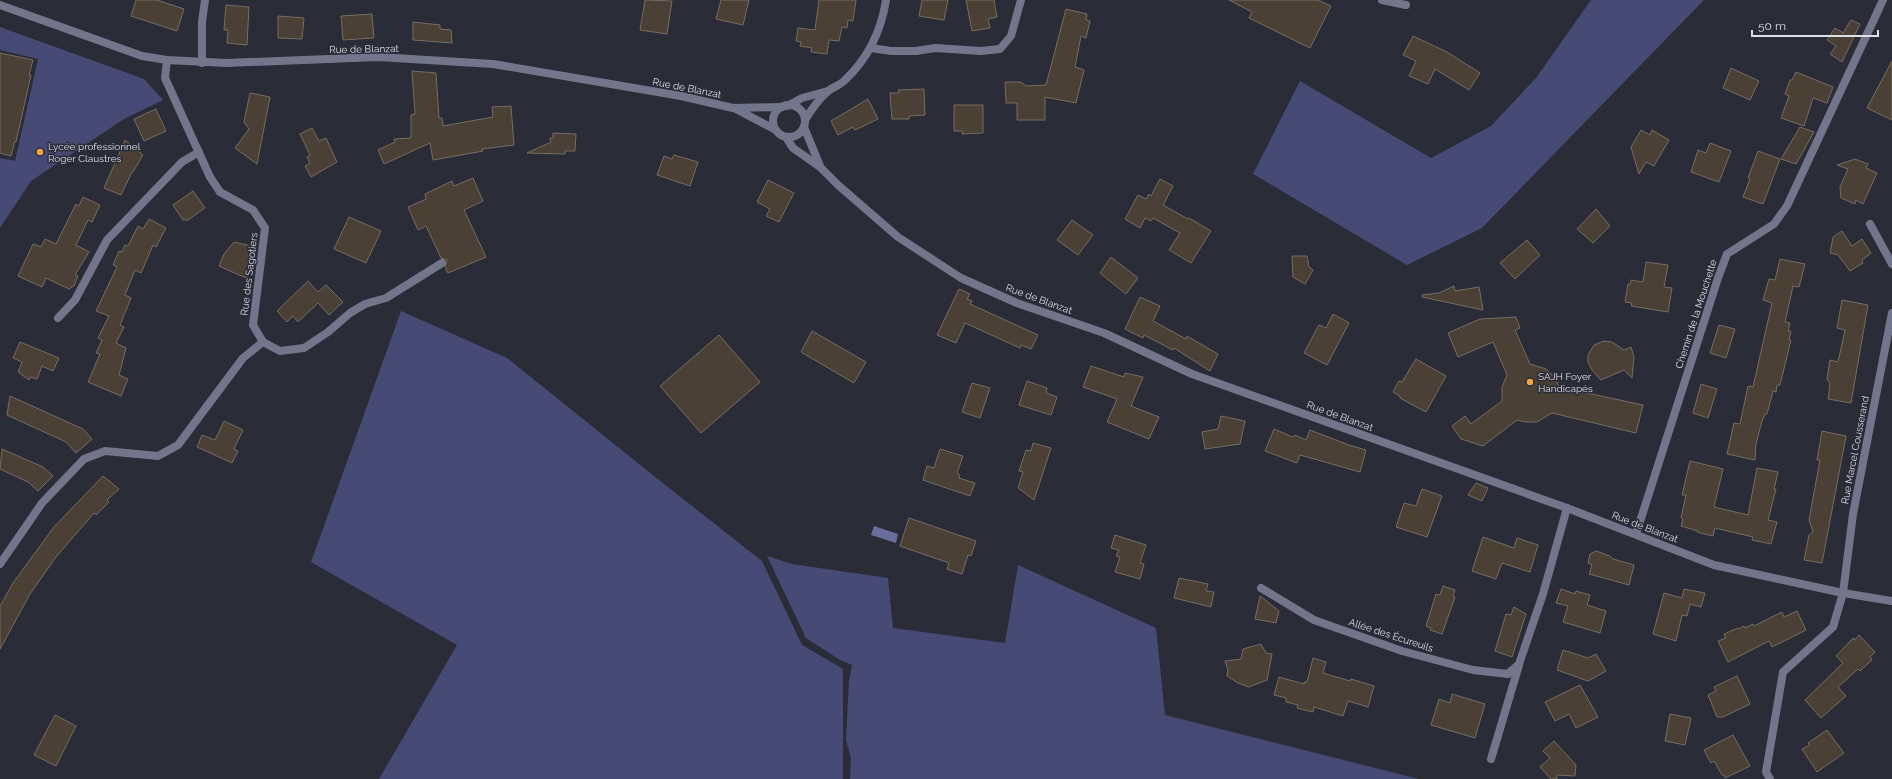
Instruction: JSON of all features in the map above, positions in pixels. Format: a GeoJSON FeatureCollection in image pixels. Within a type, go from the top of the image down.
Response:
{"type":"FeatureCollection","features":[{"type":"Feature","properties":{"kind":"street"},"geometry":{"type":"LineString","coordinates":[[202,63],[202,22],[205,0]]}},
{"type":"Feature","properties":{"kind":"street"},"geometry":{"type":"LineString","coordinates":[[829,91],[802,98],[784,106],[774,117],[773,123],[776,130],[786,137],[796,135],[813,107],[829,91],[842,83],[854,72],[871,48],[879,30],[886,0]]}},
{"type":"Feature","properties":{"kind":"street"},"geometry":{"type":"LineString","coordinates":[[871,48],[891,51],[916,51],[935,48],[980,51],[1000,49],[1011,36],[1021,0]]}},
{"type":"Feature","properties":{"kind":"street"},"geometry":{"type":"LineString","coordinates":[[1382,0],[1406,5]]}},
{"type":"Feature","properties":{"kind":"street","name":"Chemin de la Mouchette"},"geometry":{"type":"LineString","coordinates":[[1636,534],[1727,254],[1774,224],[1787,206],[1883,0]]}},
{"type":"Feature","properties":{"kind":"street","name":"Rue de Blanzat"},"geometry":{"type":"LineString","coordinates":[[0,4],[142,56],[202,63],[378,57],[493,64],[681,96],[733,108],[776,130]]}},
{"type":"Feature","properties":{"kind":"street","name":"Rue des Sagotiers"},"geometry":{"type":"LineString","coordinates":[[167,60],[165,78],[210,177],[220,192],[253,210],[265,228],[253,324],[263,342]]}},
{"type":"Feature","properties":{"kind":"street"},"geometry":{"type":"LineString","coordinates":[[784,106],[792,106],[800,111],[804,124]]}},
{"type":"Feature","properties":{"kind":"street","name":"Rue de Blanzat"},"geometry":{"type":"LineString","coordinates":[[733,108],[784,106]]}},
{"type":"Feature","properties":{"kind":"street","name":"Rue de Blanzat"},"geometry":{"type":"LineString","coordinates":[[804,124],[820,167]]}},
{"type":"Feature","properties":{"kind":"street","name":"Rue de Blanzat"},"geometry":{"type":"LineString","coordinates":[[786,137],[793,148],[820,167],[838,185],[898,237],[961,278],[1017,303],[1104,334],[1192,374],[1567,508],[1714,565],[1892,602]]}},
{"type":"Feature","properties":{"kind":"street"},"geometry":{"type":"LineString","coordinates":[[58,318],[75,300],[107,240],[182,162],[199,152]]}},
{"type":"Feature","properties":{"kind":"street"},"geometry":{"type":"LineString","coordinates":[[1870,224],[1892,264]]}},
{"type":"Feature","properties":{"kind":"street"},"geometry":{"type":"LineString","coordinates":[[0,564],[42,503],[84,459],[105,451],[158,456],[178,445],[243,358],[263,342],[280,351],[304,348],[328,332],[350,313],[365,304],[386,298],[442,263]]}},
{"type":"Feature","properties":{"kind":"street","name":"Rue Marcel Cousserand"},"geometry":{"type":"LineString","coordinates":[[1770,779],[1766,772],[1783,672],[1833,627],[1843,593],[1853,514],[1892,313]]}},
{"type":"Feature","properties":{"kind":"street"},"geometry":{"type":"LineString","coordinates":[[1491,758],[1519,664],[1543,594],[1567,508]]}},
{"type":"Feature","properties":{"kind":"street","name":"Allée des Écureuils"},"geometry":{"type":"LineString","coordinates":[[1262,588],[1314,620],[1402,651],[1473,670],[1508,674],[1519,664]]}},
{"type":"Feature","properties":{"kind":"shaded area"},"geometry":{"type":"Polygon","coordinates":[[[1591,0],[1704,0],[1482,228],[1407,265],[1253,174],[1300,81],[1431,158],[1491,126],[1536,78],[1591,0]]]}},
{"type":"Feature","properties":{"kind":"shaded area","name":"Lycée professionnel Roger Claustres"},"geometry":{"type":"Polygon","coordinates":[[[0,27],[144,79],[163,100],[124,119],[31,181],[0,228],[0,158],[15,161],[38,59],[0,50],[0,27]]]}},
{"type":"Feature","properties":{"kind":"shaded area"},"geometry":{"type":"Polygon","coordinates":[[[401,311],[507,358],[762,561],[802,645],[843,669],[843,779],[379,779],[457,645],[311,562],[401,311]]]}},
{"type":"Feature","properties":{"kind":"shaded area"},"geometry":{"type":"Polygon","coordinates":[[[874,526],[898,534],[896,543],[871,535],[874,526]]]}},
{"type":"Feature","properties":{"kind":"shaded area"},"geometry":{"type":"Polygon","coordinates":[[[767,556],[792,564],[888,578],[893,628],[1005,643],[1018,565],[1156,628],[1165,715],[1419,779],[850,779],[851,758],[846,740],[849,680],[852,665],[840,660],[806,638],[767,556]]]}},
{"type":"Feature","properties":{"kind":"building"},"geometry":{"type":"Polygon","coordinates":[[[136,0],[157,0],[184,9],[177,31],[131,16],[136,0]]]}},
{"type":"Feature","properties":{"kind":"building"},"geometry":{"type":"Polygon","coordinates":[[[645,0],[672,1],[667,34],[640,30],[645,0]]]}},
{"type":"Feature","properties":{"kind":"building"},"geometry":{"type":"Polygon","coordinates":[[[721,0],[749,0],[743,25],[716,19],[721,0]]]}},
{"type":"Feature","properties":{"kind":"building"},"geometry":{"type":"Polygon","coordinates":[[[819,0],[856,0],[853,21],[848,20],[847,28],[842,27],[839,41],[829,40],[827,54],[811,52],[812,48],[800,46],[801,42],[796,41],[798,28],[815,30],[819,0]]]}},
{"type":"Feature","properties":{"kind":"building"},"geometry":{"type":"Polygon","coordinates":[[[922,0],[948,0],[944,20],[919,16],[922,0]]]}},
{"type":"Feature","properties":{"kind":"building"},"geometry":{"type":"Polygon","coordinates":[[[966,0],[994,0],[997,17],[988,19],[990,28],[972,31],[966,0]]]}},
{"type":"Feature","properties":{"kind":"building"},"geometry":{"type":"Polygon","coordinates":[[[1229,0],[1318,0],[1331,6],[1310,48],[1249,18],[1252,12],[1229,0]]]}},
{"type":"Feature","properties":{"kind":"building"},"geometry":{"type":"Polygon","coordinates":[[[226,5],[249,7],[247,45],[227,43],[228,30],[224,30],[226,5]]]}},
{"type":"Feature","properties":{"kind":"building"},"geometry":{"type":"Polygon","coordinates":[[[1066,9],[1087,14],[1086,20],[1090,21],[1086,38],[1081,36],[1075,67],[1084,70],[1076,103],[1045,97],[1045,120],[1017,120],[1017,103],[1006,103],[1005,82],[1021,82],[1026,86],[1046,85],[1066,9]]]}},
{"type":"Feature","properties":{"kind":"building"},"geometry":{"type":"Polygon","coordinates":[[[372,14],[374,38],[343,40],[341,16],[372,14]]]}},
{"type":"Feature","properties":{"kind":"building"},"geometry":{"type":"Polygon","coordinates":[[[278,16],[304,18],[302,39],[278,38],[278,16]]]}},
{"type":"Feature","properties":{"kind":"building"},"geometry":{"type":"Polygon","coordinates":[[[1851,20],[1860,24],[1842,62],[1830,54],[1836,46],[1827,40],[1835,28],[1843,33],[1851,20]]]}},
{"type":"Feature","properties":{"kind":"building"},"geometry":{"type":"Polygon","coordinates":[[[413,22],[440,25],[440,29],[451,30],[452,43],[413,40],[413,22]]]}},
{"type":"Feature","properties":{"kind":"building"},"geometry":{"type":"Polygon","coordinates":[[[1413,36],[1447,52],[1480,73],[1469,90],[1435,69],[1428,84],[1409,76],[1416,61],[1403,55],[1413,36]]]}},
{"type":"Feature","properties":{"kind":"building"},"geometry":{"type":"Polygon","coordinates":[[[0,53],[33,60],[16,142],[15,141],[11,156],[0,153],[0,53]]]}},
{"type":"Feature","properties":{"kind":"building"},"geometry":{"type":"Polygon","coordinates":[[[1892,61],[1892,120],[1867,108],[1892,61]]]}},
{"type":"Feature","properties":{"kind":"building"},"geometry":{"type":"Polygon","coordinates":[[[1731,68],[1759,81],[1750,100],[1723,88],[1731,68]]]}},
{"type":"Feature","properties":{"kind":"building"},"geometry":{"type":"Polygon","coordinates":[[[412,71],[436,73],[439,118],[442,118],[443,126],[493,117],[492,107],[511,106],[514,145],[482,149],[483,151],[433,160],[430,143],[384,164],[378,150],[395,142],[394,139],[411,138],[411,115],[415,114],[412,71]]]}},
{"type":"Feature","properties":{"kind":"building"},"geometry":{"type":"Polygon","coordinates":[[[1796,72],[1833,87],[1827,103],[1813,98],[1804,126],[1781,118],[1789,96],[1785,94],[1790,80],[1792,80],[1796,72]]]}},
{"type":"Feature","properties":{"kind":"building"},"geometry":{"type":"Polygon","coordinates":[[[924,89],[925,115],[909,116],[909,119],[892,119],[890,93],[899,93],[898,90],[924,89]]]}},
{"type":"Feature","properties":{"kind":"building"},"geometry":{"type":"Polygon","coordinates":[[[250,93],[270,97],[257,164],[235,148],[249,129],[244,122],[250,93]]]}},
{"type":"Feature","properties":{"kind":"building"},"geometry":{"type":"Polygon","coordinates":[[[868,99],[878,119],[855,130],[853,127],[838,135],[831,121],[868,99]]]}},
{"type":"Feature","properties":{"kind":"building"},"geometry":{"type":"Polygon","coordinates":[[[954,105],[983,105],[983,133],[962,134],[963,131],[954,131],[954,105]]]}},
{"type":"Feature","properties":{"kind":"building"},"geometry":{"type":"Polygon","coordinates":[[[156,109],[166,131],[144,141],[134,119],[156,109]]]}},
{"type":"Feature","properties":{"kind":"building"},"geometry":{"type":"Polygon","coordinates":[[[1800,127],[1814,132],[1796,164],[1781,159],[1800,127]]]}},
{"type":"Feature","properties":{"kind":"building"},"geometry":{"type":"Polygon","coordinates":[[[312,128],[319,141],[326,138],[337,162],[311,177],[305,166],[310,163],[307,157],[310,155],[300,134],[312,128]]]}},
{"type":"Feature","properties":{"kind":"building"},"geometry":{"type":"Polygon","coordinates":[[[1641,130],[1650,135],[1652,130],[1669,140],[1654,166],[1646,162],[1639,174],[1631,147],[1641,130]]]}},
{"type":"Feature","properties":{"kind":"building"},"geometry":{"type":"Polygon","coordinates":[[[553,133],[576,134],[575,151],[565,151],[565,154],[527,153],[551,142],[550,138],[553,138],[553,133]]]}},
{"type":"Feature","properties":{"kind":"building"},"geometry":{"type":"Polygon","coordinates":[[[125,140],[143,155],[132,172],[121,195],[104,188],[125,140]]]}},
{"type":"Feature","properties":{"kind":"building"},"geometry":{"type":"Polygon","coordinates":[[[1710,143],[1731,151],[1719,182],[1691,172],[1698,150],[1706,153],[1710,143]]]}},
{"type":"Feature","properties":{"kind":"building"},"geometry":{"type":"Polygon","coordinates":[[[1758,151],[1780,159],[1763,204],[1743,197],[1758,151]]]}},
{"type":"Feature","properties":{"kind":"building"},"geometry":{"type":"Polygon","coordinates":[[[674,155],[698,162],[690,186],[657,175],[664,156],[672,159],[674,155]]]}},
{"type":"Feature","properties":{"kind":"building"},"geometry":{"type":"Polygon","coordinates":[[[1855,159],[1868,164],[1866,168],[1877,173],[1863,204],[1856,200],[1855,204],[1841,198],[1840,187],[1848,169],[1837,165],[1855,159]]]}},
{"type":"Feature","properties":{"kind":"building"},"geometry":{"type":"Polygon","coordinates":[[[473,178],[483,201],[464,210],[486,257],[448,273],[445,267],[447,260],[441,258],[426,226],[418,230],[408,207],[426,199],[425,194],[452,181],[454,186],[473,178]]]}},
{"type":"Feature","properties":{"kind":"building"},"geometry":{"type":"Polygon","coordinates":[[[1160,179],[1173,186],[1163,205],[1211,231],[1191,263],[1169,250],[1180,233],[1153,218],[1151,221],[1145,218],[1140,228],[1125,219],[1138,195],[1146,199],[1149,194],[1151,196],[1160,179]]]}},
{"type":"Feature","properties":{"kind":"building"},"geometry":{"type":"Polygon","coordinates":[[[768,180],[794,193],[779,222],[766,216],[770,209],[757,202],[768,180]]]}},
{"type":"Feature","properties":{"kind":"building"},"geometry":{"type":"Polygon","coordinates":[[[193,191],[205,208],[188,220],[183,220],[173,205],[193,191]]]}},
{"type":"Feature","properties":{"kind":"building"},"geometry":{"type":"Polygon","coordinates":[[[83,197],[100,205],[92,222],[88,220],[76,245],[89,252],[75,275],[78,276],[74,286],[69,289],[46,278],[42,287],[18,276],[33,244],[41,247],[45,239],[56,244],[76,204],[79,206],[83,197]]]}},
{"type":"Feature","properties":{"kind":"building"},"geometry":{"type":"Polygon","coordinates":[[[1596,209],[1610,226],[1593,243],[1577,229],[1596,209]]]}},
{"type":"Feature","properties":{"kind":"building"},"geometry":{"type":"Polygon","coordinates":[[[349,217],[381,231],[366,263],[334,249],[349,217]]]}},
{"type":"Feature","properties":{"kind":"building"},"geometry":{"type":"Polygon","coordinates":[[[149,219],[166,228],[156,247],[153,245],[141,273],[135,270],[125,295],[131,298],[120,325],[124,327],[116,343],[126,348],[119,375],[128,379],[121,396],[88,382],[100,354],[96,353],[102,340],[98,338],[109,316],[96,311],[117,267],[113,265],[119,251],[122,252],[125,245],[128,246],[138,226],[143,229],[149,219]]]}},
{"type":"Feature","properties":{"kind":"building"},"geometry":{"type":"Polygon","coordinates":[[[1072,220],[1093,235],[1078,255],[1057,240],[1072,220]]]}},
{"type":"Feature","properties":{"kind":"building"},"geometry":{"type":"Polygon","coordinates":[[[1842,231],[1852,246],[1862,239],[1871,253],[1862,260],[1863,263],[1850,271],[1838,255],[1830,253],[1833,237],[1842,231]]]}},
{"type":"Feature","properties":{"kind":"building"},"geometry":{"type":"Polygon","coordinates":[[[1527,240],[1540,255],[1515,279],[1500,263],[1527,240]]]}},
{"type":"Feature","properties":{"kind":"building"},"geometry":{"type":"Polygon","coordinates":[[[234,242],[251,246],[246,278],[219,266],[224,254],[234,242]]]}},
{"type":"Feature","properties":{"kind":"building"},"geometry":{"type":"Polygon","coordinates":[[[1292,256],[1307,256],[1309,267],[1313,270],[1305,284],[1293,277],[1292,256]]]}},
{"type":"Feature","properties":{"kind":"building"},"geometry":{"type":"Polygon","coordinates":[[[1111,257],[1138,278],[1126,294],[1100,273],[1111,257]]]}},
{"type":"Feature","properties":{"kind":"building"},"geometry":{"type":"Polygon","coordinates":[[[1780,259],[1805,264],[1799,287],[1793,286],[1785,322],[1790,323],[1788,331],[1791,331],[1789,340],[1791,340],[1780,385],[1777,385],[1776,392],[1773,391],[1767,414],[1765,414],[1762,421],[1756,444],[1755,460],[1727,454],[1734,423],[1740,424],[1748,386],[1753,387],[1772,303],[1763,300],[1769,279],[1775,280],[1780,259]]]}},
{"type":"Feature","properties":{"kind":"building"},"geometry":{"type":"Polygon","coordinates":[[[1646,262],[1668,265],[1664,287],[1672,288],[1668,312],[1631,306],[1632,303],[1625,302],[1628,284],[1630,284],[1631,280],[1643,282],[1646,262]]]}},
{"type":"Feature","properties":{"kind":"building"},"geometry":{"type":"Polygon","coordinates":[[[308,281],[318,292],[326,285],[343,302],[329,315],[318,303],[298,322],[293,316],[287,322],[277,311],[308,281]]]}},
{"type":"Feature","properties":{"kind":"building"},"geometry":{"type":"Polygon","coordinates":[[[1454,286],[1455,291],[1479,287],[1483,310],[1422,297],[1422,295],[1439,293],[1454,286]]]}},
{"type":"Feature","properties":{"kind":"building"},"geometry":{"type":"Polygon","coordinates":[[[959,289],[970,294],[967,299],[972,301],[970,304],[1038,335],[1031,349],[1021,345],[1020,348],[965,323],[956,343],[937,335],[959,289]]]}},
{"type":"Feature","properties":{"kind":"building"},"geometry":{"type":"Polygon","coordinates":[[[1140,297],[1160,306],[1153,321],[1186,339],[1187,336],[1218,354],[1210,371],[1174,348],[1173,350],[1144,335],[1143,338],[1125,329],[1140,297]]]}},
{"type":"Feature","properties":{"kind":"building"},"geometry":{"type":"Polygon","coordinates":[[[1842,300],[1868,305],[1851,403],[1828,399],[1830,384],[1827,379],[1830,360],[1838,362],[1845,330],[1837,328],[1842,300]]]}},
{"type":"Feature","properties":{"kind":"building"},"geometry":{"type":"Polygon","coordinates":[[[1333,314],[1349,323],[1327,365],[1304,353],[1319,325],[1326,328],[1333,314]]]}},
{"type":"Feature","properties":{"kind":"building","name":"SAJH Foyer Handicapés"},"geometry":{"type":"Polygon","coordinates":[[[1516,317],[1520,328],[1515,330],[1530,364],[1546,369],[1556,379],[1559,387],[1643,405],[1636,433],[1552,413],[1537,422],[1517,420],[1483,446],[1461,439],[1452,426],[1465,416],[1471,424],[1502,401],[1502,387],[1507,375],[1493,342],[1458,357],[1448,333],[1480,319],[1516,317]]]}},
{"type":"Feature","properties":{"kind":"building"},"geometry":{"type":"Polygon","coordinates":[[[1719,325],[1735,329],[1726,358],[1710,353],[1719,325]]]}},
{"type":"Feature","properties":{"kind":"building"},"geometry":{"type":"Polygon","coordinates":[[[812,331],[866,362],[854,383],[801,352],[812,331]]]}},
{"type":"Feature","properties":{"kind":"building"},"geometry":{"type":"Polygon","coordinates":[[[719,335],[760,382],[701,433],[660,386],[719,335]]]}},
{"type":"Feature","properties":{"kind":"building"},"geometry":{"type":"Polygon","coordinates":[[[1604,341],[1612,342],[1624,350],[1631,347],[1634,357],[1632,378],[1624,370],[1601,380],[1592,370],[1588,362],[1588,355],[1594,345],[1604,341]]]}},
{"type":"Feature","properties":{"kind":"building"},"geometry":{"type":"Polygon","coordinates":[[[20,342],[59,358],[53,371],[42,366],[37,379],[30,377],[29,380],[18,372],[22,362],[13,358],[20,342]]]}},
{"type":"Feature","properties":{"kind":"building"},"geometry":{"type":"Polygon","coordinates":[[[1416,359],[1446,376],[1426,412],[1400,398],[1400,396],[1393,392],[1399,381],[1402,382],[1416,359]]]}},
{"type":"Feature","properties":{"kind":"building"},"geometry":{"type":"Polygon","coordinates":[[[1091,366],[1124,377],[1125,373],[1143,377],[1131,406],[1159,417],[1149,439],[1107,422],[1117,399],[1083,387],[1091,366]]]}},
{"type":"Feature","properties":{"kind":"building"},"geometry":{"type":"Polygon","coordinates":[[[1027,381],[1047,388],[1046,393],[1057,397],[1051,415],[1019,405],[1027,381]]]}},
{"type":"Feature","properties":{"kind":"building"},"geometry":{"type":"Polygon","coordinates":[[[972,383],[990,388],[980,418],[962,412],[972,383]]]}},
{"type":"Feature","properties":{"kind":"building"},"geometry":{"type":"Polygon","coordinates":[[[1701,384],[1717,389],[1708,418],[1693,413],[1701,384]]]}},
{"type":"Feature","properties":{"kind":"building"},"geometry":{"type":"Polygon","coordinates":[[[10,396],[83,429],[92,439],[76,453],[66,442],[7,415],[10,396]]]}},
{"type":"Feature","properties":{"kind":"building"},"geometry":{"type":"Polygon","coordinates":[[[1221,416],[1245,421],[1240,444],[1205,449],[1202,432],[1218,429],[1221,416]]]}},
{"type":"Feature","properties":{"kind":"building"},"geometry":{"type":"Polygon","coordinates":[[[224,421],[243,430],[234,449],[238,451],[232,463],[197,447],[202,435],[215,440],[224,421]]]}},
{"type":"Feature","properties":{"kind":"building"},"geometry":{"type":"Polygon","coordinates":[[[1274,429],[1293,437],[1295,435],[1306,440],[1310,430],[1366,450],[1360,472],[1300,455],[1297,463],[1265,451],[1274,429]]]}},
{"type":"Feature","properties":{"kind":"building"},"geometry":{"type":"Polygon","coordinates":[[[1822,431],[1846,436],[1822,563],[1804,560],[1809,535],[1813,532],[1809,520],[1820,460],[1817,460],[1822,431]]]}},
{"type":"Feature","properties":{"kind":"building"},"geometry":{"type":"Polygon","coordinates":[[[1033,443],[1051,448],[1034,500],[1018,488],[1023,472],[1019,471],[1026,450],[1031,451],[1033,443]]]}},
{"type":"Feature","properties":{"kind":"building"},"geometry":{"type":"Polygon","coordinates":[[[2,449],[43,467],[53,476],[38,491],[28,482],[0,469],[2,449]]]}},
{"type":"Feature","properties":{"kind":"building"},"geometry":{"type":"Polygon","coordinates":[[[940,449],[963,456],[957,473],[960,475],[959,478],[975,483],[970,496],[923,480],[927,466],[934,468],[940,449]]]}},
{"type":"Feature","properties":{"kind":"building"},"geometry":{"type":"Polygon","coordinates":[[[1690,461],[1723,469],[1714,507],[1748,515],[1757,468],[1778,472],[1774,489],[1776,489],[1768,520],[1777,522],[1771,544],[1752,540],[1753,537],[1715,528],[1713,536],[1681,526],[1683,519],[1681,518],[1686,495],[1682,495],[1690,461]]]}},
{"type":"Feature","properties":{"kind":"building"},"geometry":{"type":"Polygon","coordinates":[[[103,476],[119,489],[107,500],[109,502],[96,515],[94,513],[56,557],[30,594],[0,649],[0,606],[13,583],[54,527],[103,476]]]}},
{"type":"Feature","properties":{"kind":"building"},"geometry":{"type":"Polygon","coordinates":[[[1476,483],[1488,488],[1482,501],[1468,495],[1476,483]]]}},
{"type":"Feature","properties":{"kind":"building"},"geometry":{"type":"Polygon","coordinates":[[[1422,489],[1442,496],[1427,537],[1396,527],[1404,503],[1416,506],[1422,489]]]}},
{"type":"Feature","properties":{"kind":"building"},"geometry":{"type":"Polygon","coordinates":[[[909,518],[976,541],[971,556],[968,555],[962,574],[947,569],[949,563],[900,546],[909,518]]]}},
{"type":"Feature","properties":{"kind":"building"},"geometry":{"type":"Polygon","coordinates":[[[1115,535],[1146,545],[1140,563],[1144,564],[1140,579],[1115,572],[1120,557],[1116,556],[1119,550],[1111,548],[1115,535]]]}},
{"type":"Feature","properties":{"kind":"building"},"geometry":{"type":"Polygon","coordinates":[[[1483,537],[1514,548],[1517,538],[1538,545],[1530,572],[1502,563],[1496,579],[1472,571],[1483,537]]]}},
{"type":"Feature","properties":{"kind":"building"},"geometry":{"type":"Polygon","coordinates":[[[1596,551],[1610,556],[1613,559],[1634,565],[1629,585],[1589,574],[1592,565],[1588,563],[1590,554],[1596,551]]]}},
{"type":"Feature","properties":{"kind":"building"},"geometry":{"type":"Polygon","coordinates":[[[1179,578],[1208,584],[1206,591],[1214,592],[1211,607],[1174,598],[1179,578]]]}},
{"type":"Feature","properties":{"kind":"building"},"geometry":{"type":"Polygon","coordinates":[[[1443,586],[1455,590],[1453,597],[1455,597],[1442,634],[1430,630],[1431,628],[1426,626],[1436,594],[1440,595],[1443,586]]]}},
{"type":"Feature","properties":{"kind":"building"},"geometry":{"type":"Polygon","coordinates":[[[1561,589],[1575,594],[1576,591],[1590,595],[1587,605],[1606,611],[1600,633],[1563,622],[1568,606],[1556,603],[1561,589]]]}},
{"type":"Feature","properties":{"kind":"building"},"geometry":{"type":"Polygon","coordinates":[[[1684,589],[1705,593],[1701,607],[1690,604],[1687,616],[1682,615],[1676,641],[1653,634],[1664,593],[1682,598],[1684,589]]]}},
{"type":"Feature","properties":{"kind":"building"},"geometry":{"type":"Polygon","coordinates":[[[1260,596],[1279,611],[1276,623],[1255,619],[1260,596]]]}},
{"type":"Feature","properties":{"kind":"building"},"geometry":{"type":"Polygon","coordinates":[[[1514,607],[1526,614],[1512,657],[1495,651],[1506,614],[1511,615],[1514,607]]]}},
{"type":"Feature","properties":{"kind":"building"},"geometry":{"type":"Polygon","coordinates":[[[1797,611],[1806,630],[1772,647],[1769,641],[1728,662],[1718,641],[1726,638],[1724,634],[1744,626],[1745,628],[1753,624],[1754,626],[1782,612],[1784,617],[1797,611]]]}},
{"type":"Feature","properties":{"kind":"building"},"geometry":{"type":"Polygon","coordinates":[[[1859,635],[1875,652],[1870,657],[1872,660],[1860,671],[1858,669],[1838,687],[1846,696],[1821,718],[1805,700],[1843,663],[1836,656],[1853,638],[1854,640],[1859,635]]]}},
{"type":"Feature","properties":{"kind":"building"},"geometry":{"type":"Polygon","coordinates":[[[1261,644],[1266,653],[1272,654],[1267,680],[1249,687],[1238,683],[1227,676],[1228,670],[1225,661],[1241,659],[1243,649],[1261,644]]]}},
{"type":"Feature","properties":{"kind":"building"},"geometry":{"type":"Polygon","coordinates":[[[1563,650],[1588,658],[1596,654],[1606,671],[1588,681],[1557,670],[1563,650]]]}},
{"type":"Feature","properties":{"kind":"building"},"geometry":{"type":"Polygon","coordinates":[[[1313,658],[1326,662],[1323,673],[1374,686],[1368,707],[1348,701],[1343,716],[1314,707],[1313,712],[1297,708],[1298,705],[1286,702],[1286,698],[1274,695],[1279,677],[1304,684],[1304,682],[1307,682],[1313,658]]]}},
{"type":"Feature","properties":{"kind":"building"},"geometry":{"type":"Polygon","coordinates":[[[1737,676],[1750,704],[1723,717],[1717,717],[1708,695],[1716,691],[1714,687],[1737,676]]]}},
{"type":"Feature","properties":{"kind":"building"},"geometry":{"type":"Polygon","coordinates":[[[1580,685],[1598,717],[1576,728],[1569,714],[1555,721],[1545,702],[1580,685]]]}},
{"type":"Feature","properties":{"kind":"building"},"geometry":{"type":"Polygon","coordinates":[[[1452,694],[1485,704],[1475,738],[1431,725],[1439,699],[1450,703],[1452,694]]]}},
{"type":"Feature","properties":{"kind":"building"},"geometry":{"type":"Polygon","coordinates":[[[1670,714],[1691,718],[1685,745],[1665,741],[1670,714]]]}},
{"type":"Feature","properties":{"kind":"building"},"geometry":{"type":"Polygon","coordinates":[[[55,715],[76,726],[56,766],[34,755],[55,715]]]}},
{"type":"Feature","properties":{"kind":"building"},"geometry":{"type":"Polygon","coordinates":[[[1827,730],[1844,753],[1817,772],[1802,749],[1810,745],[1808,743],[1827,730]]]}},
{"type":"Feature","properties":{"kind":"building"},"geometry":{"type":"Polygon","coordinates":[[[1733,735],[1750,766],[1725,778],[1714,761],[1711,763],[1704,750],[1733,735]]]}},
{"type":"Feature","properties":{"kind":"building"},"geometry":{"type":"Polygon","coordinates":[[[1554,741],[1576,765],[1575,776],[1557,775],[1557,779],[1551,779],[1540,767],[1550,758],[1543,751],[1554,741]]]}},
{"type":"Feature","properties":{"kind":"place","name":"Lycée professionnel Roger Claustres"},"geometry":{"type":"Point","coordinates":[40,152]}},
{"type":"Feature","properties":{"kind":"place","name":"SAJH Foyer Handicapés"},"geometry":{"type":"Point","coordinates":[1530,382]}}]}
